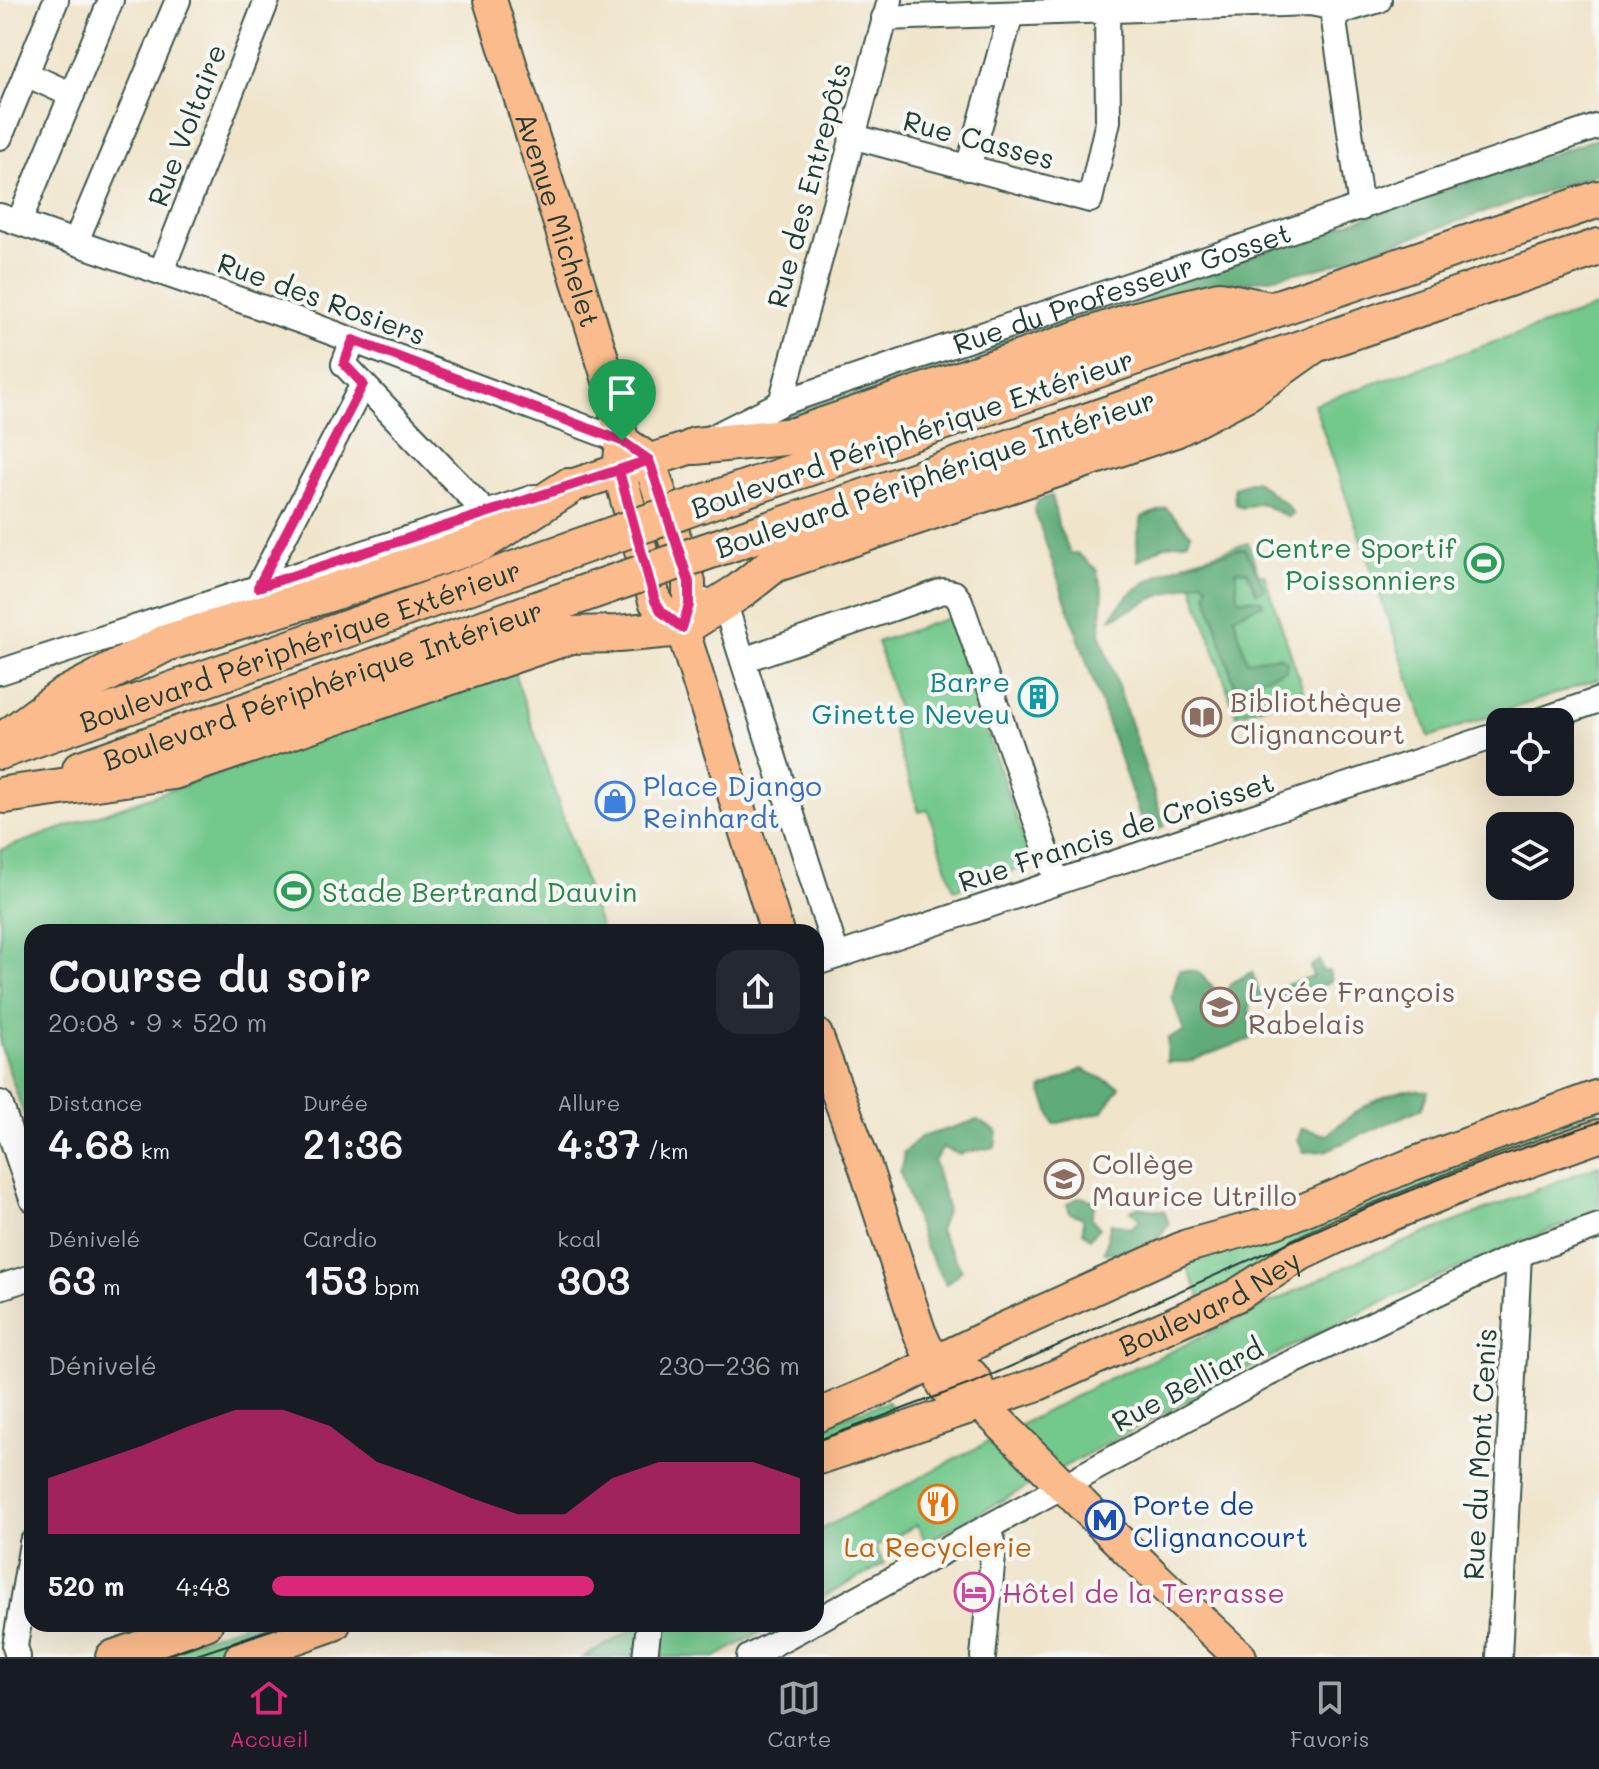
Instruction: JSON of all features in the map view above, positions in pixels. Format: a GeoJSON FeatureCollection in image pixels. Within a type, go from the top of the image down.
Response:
{"type":"FeatureCollection","features":[{"type":"Feature","properties":{"kind":"highway","name":"Boulevard Périphérique Extérieur"},"geometry":{"type":"LineString","coordinates":[[0,751],[593,542],[1599,199]]}},
{"type":"Feature","properties":{"kind":"highway","name":"Boulevard Périphérique Intérieur"},"geometry":{"type":"LineString","coordinates":[[3,796],[596,589],[1599,247]]}},
{"type":"Feature","properties":{"kind":"highway"},"geometry":{"type":"LineString","coordinates":[[695,446],[794,436],[1132,321],[1219,300],[1272,310]]}},
{"type":"Feature","properties":{"kind":"highway"},"geometry":{"type":"LineString","coordinates":[[3,796],[173,771],[571,635],[618,634],[696,610],[740,591],[774,564],[1175,429],[1247,392],[1316,343]]}},
{"type":"Feature","properties":{"kind":"highway"},"geometry":{"type":"LineString","coordinates":[[0,743],[62,697],[166,643],[481,543],[568,487]]}},
{"type":"Feature","properties":{"kind":"main road","name":"Avenue Michelet"},"geometry":{"type":"LineString","coordinates":[[490,0],[611,387],[621,456],[655,601],[662,612],[696,610]]}},
{"type":"Feature","properties":{"kind":"main road","name":"Rue du Professeur Gosset"},"geometry":{"type":"LineString","coordinates":[[568,487],[621,456],[649,460],[695,446]]}},
{"type":"Feature","properties":{"kind":"main road"},"geometry":{"type":"LineString","coordinates":[[649,460],[696,610],[775,924]]}},
{"type":"Feature","properties":{"kind":"main road"},"geometry":{"type":"LineString","coordinates":[[824,1056],[926,1347],[938,1361],[971,1372],[978,1381],[981,1404],[1240,1657]]}},
{"type":"Feature","properties":{"kind":"main road","name":"Boulevard Ney"},"geometry":{"type":"LineString","coordinates":[[824,1413],[1187,1246],[1209,1237],[1275,1222],[1413,1164],[1599,1096]]}},
{"type":"Feature","properties":{"kind":"main road","name":"Boulevard Ney"},"geometry":{"type":"LineString","coordinates":[[824,1456],[1038,1384],[1237,1295],[1301,1254],[1347,1232],[1496,1172],[1599,1136]]}},
{"type":"Feature","properties":{"kind":"main road"},"geometry":{"type":"LineString","coordinates":[[112,1657],[183,1632]]}},
{"type":"Feature","properties":{"kind":"main road"},"geometry":{"type":"LineString","coordinates":[[241,1657],[311,1632]]}},
{"type":"Feature","properties":{"kind":"street"},"geometry":{"type":"LineString","coordinates":[[0,137],[56,0]]}},
{"type":"Feature","properties":{"kind":"street"},"geometry":{"type":"LineString","coordinates":[[10,219],[72,95],[111,0]]}},
{"type":"Feature","properties":{"kind":"street"},"geometry":{"type":"LineString","coordinates":[[76,241],[178,0]]}},
{"type":"Feature","properties":{"kind":"street","name":"Rue Voltaire"},"geometry":{"type":"LineString","coordinates":[[161,272],[267,0]]}},
{"type":"Feature","properties":{"kind":"street"},"geometry":{"type":"LineString","coordinates":[[887,9],[1011,14],[1107,5],[1310,3],[1332,4],[1346,10],[1379,0]]}},
{"type":"Feature","properties":{"kind":"street"},"geometry":{"type":"LineString","coordinates":[[1332,4],[1361,208]]}},
{"type":"Feature","properties":{"kind":"street","name":"Rue Casses"},"geometry":{"type":"LineString","coordinates":[[851,136],[1090,200],[1108,121],[1107,5]]}},
{"type":"Feature","properties":{"kind":"street","name":"Rue des Entrepôts"},"geometry":{"type":"LineString","coordinates":[[783,394],[887,9]]}},
{"type":"Feature","properties":{"kind":"street"},"geometry":{"type":"LineString","coordinates":[[968,168],[1011,14]]}},
{"type":"Feature","properties":{"kind":"street"},"geometry":{"type":"LineString","coordinates":[[26,74],[72,95]]}},
{"type":"Feature","properties":{"kind":"street","name":"Rue du Professeur Gosset"},"geometry":{"type":"LineString","coordinates":[[695,446],[783,394],[1361,208],[1599,126]]}},
{"type":"Feature","properties":{"kind":"street","name":"Rue des Rosiers"},"geometry":{"type":"LineString","coordinates":[[10,219],[353,340],[621,456]]}},
{"type":"Feature","properties":{"kind":"street"},"geometry":{"type":"LineString","coordinates":[[353,340],[344,364],[485,512]]}},
{"type":"Feature","properties":{"kind":"street"},"geometry":{"type":"LineString","coordinates":[[258,587],[363,384]]}},
{"type":"Feature","properties":{"kind":"street"},"geometry":{"type":"LineString","coordinates":[[0,672],[568,487]]}},
{"type":"Feature","properties":{"kind":"street"},"geometry":{"type":"LineString","coordinates":[[743,660],[943,591],[954,593],[960,601],[1057,882]]}},
{"type":"Feature","properties":{"kind":"street"},"geometry":{"type":"LineString","coordinates":[[696,610],[729,617],[817,924]]}},
{"type":"Feature","properties":{"kind":"street"},"geometry":{"type":"LineString","coordinates":[[1574,709],[1599,700]]}},
{"type":"Feature","properties":{"kind":"street","name":"Rue Francis de Croisset"},"geometry":{"type":"LineString","coordinates":[[827,959],[1486,739]]}},
{"type":"Feature","properties":{"kind":"street"},"geometry":{"type":"LineString","coordinates":[[0,1103],[24,1175]]}},
{"type":"Feature","properties":{"kind":"street","name":"Rue Belliard"},"geometry":{"type":"LineString","coordinates":[[824,1617],[1268,1374],[1519,1254],[1599,1226]]}},
{"type":"Feature","properties":{"kind":"street","name":"Rue du Mont Cenis"},"geometry":{"type":"LineString","coordinates":[[1499,1657],[1519,1254]]}},
{"type":"Feature","properties":{"kind":"street"},"geometry":{"type":"LineString","coordinates":[[0,1287],[24,1280]]}},
{"type":"Feature","properties":{"kind":"street"},"geometry":{"type":"LineString","coordinates":[[983,1657],[994,1546],[989,1527]]}},
{"type":"Feature","properties":{"kind":"street"},"geometry":{"type":"LineString","coordinates":[[18,1657],[15,1646],[24,1591]]}},
{"type":"Feature","properties":{"kind":"street"},"geometry":{"type":"LineString","coordinates":[[645,1657],[648,1632]]}},
{"type":"Feature","properties":{"kind":"street"},"geometry":{"type":"LineString","coordinates":[[749,1657],[795,1632]]}},
{"type":"Feature","properties":{"kind":"green space"},"geometry":{"type":"Polygon","coordinates":[[[1599,138],[1599,173],[1325,267],[1123,307],[791,418],[784,414],[1599,138]]]}},
{"type":"Feature","properties":{"kind":"green space","name":"Centre Sportif Poissonniers"},"geometry":{"type":"Polygon","coordinates":[[[1599,306],[1599,679],[1514,708],[1486,708],[1486,718],[1429,737],[1314,404],[1599,306]]]}},
{"type":"Feature","properties":{"kind":"green space"},"geometry":{"type":"Polygon","coordinates":[[[1255,480],[1287,505],[1293,514],[1288,517],[1260,503],[1243,508],[1235,504],[1234,487],[1255,480]]]}},
{"type":"Feature","properties":{"kind":"green space"},"geometry":{"type":"Polygon","coordinates":[[[1052,496],[1058,525],[1070,553],[1077,553],[1096,569],[1103,591],[1100,633],[1165,826],[1146,834],[1034,509],[1038,500],[1052,496]]]}},
{"type":"Feature","properties":{"kind":"green space"},"geometry":{"type":"Polygon","coordinates":[[[1166,508],[1191,534],[1188,541],[1163,546],[1138,561],[1137,538],[1142,517],[1166,508]]]}},
{"type":"Feature","properties":{"kind":"green space"},"geometry":{"type":"Polygon","coordinates":[[[1248,543],[1259,575],[1264,574],[1304,693],[1236,715],[1185,563],[1248,543]]]}},
{"type":"Feature","properties":{"kind":"green space"},"geometry":{"type":"Polygon","coordinates":[[[1245,548],[1265,589],[1256,592],[1247,571],[1236,570],[1238,599],[1261,600],[1263,604],[1234,616],[1247,661],[1279,656],[1287,661],[1286,670],[1235,687],[1207,594],[1208,585],[1202,581],[1154,598],[1111,619],[1135,590],[1151,579],[1188,563],[1245,548]]]}},
{"type":"Feature","properties":{"kind":"green space"},"geometry":{"type":"Polygon","coordinates":[[[948,618],[1032,864],[954,890],[928,810],[919,812],[893,730],[903,726],[877,642],[948,618]]]}},
{"type":"Feature","properties":{"kind":"green space","name":"Stade Bertrand Dauvin"},"geometry":{"type":"Polygon","coordinates":[[[513,669],[599,924],[24,924],[24,1115],[0,1044],[0,850],[513,669]]]}},
{"type":"Feature","properties":{"kind":"green space"},"geometry":{"type":"Polygon","coordinates":[[[1319,960],[1323,972],[1329,971],[1331,981],[1296,1000],[1249,1001],[1251,1039],[1187,1062],[1167,1062],[1168,1038],[1184,1032],[1172,997],[1179,970],[1197,971],[1222,996],[1234,981],[1252,972],[1260,994],[1313,976],[1310,967],[1319,960]]]}},
{"type":"Feature","properties":{"kind":"green space"},"geometry":{"type":"Polygon","coordinates":[[[1082,1069],[1120,1087],[1102,1112],[1054,1124],[1041,1089],[1082,1069]]]}},
{"type":"Feature","properties":{"kind":"green space"},"geometry":{"type":"Polygon","coordinates":[[[1405,1090],[1428,1091],[1422,1108],[1325,1151],[1303,1152],[1298,1139],[1302,1128],[1327,1135],[1363,1107],[1405,1090]]]}},
{"type":"Feature","properties":{"kind":"green space"},"geometry":{"type":"Polygon","coordinates":[[[1599,1106],[1599,1127],[1202,1302],[1183,1257],[1599,1106]]]}},
{"type":"Feature","properties":{"kind":"green space"},"geometry":{"type":"Polygon","coordinates":[[[977,1120],[997,1131],[995,1147],[959,1154],[943,1148],[934,1161],[947,1208],[939,1231],[962,1270],[946,1284],[925,1247],[900,1172],[903,1153],[921,1137],[977,1120]]]}},
{"type":"Feature","properties":{"kind":"green space"},"geometry":{"type":"Polygon","coordinates":[[[1599,1165],[1599,1212],[1511,1246],[1340,1322],[1173,1408],[926,1542],[917,1525],[875,1547],[884,1564],[824,1597],[824,1528],[1108,1379],[1361,1259],[1599,1165]]]}},
{"type":"Feature","properties":{"kind":"green space"},"geometry":{"type":"Polygon","coordinates":[[[1080,1197],[1096,1201],[1091,1218],[1100,1228],[1090,1238],[1083,1232],[1083,1218],[1070,1213],[1067,1204],[1080,1197]]]}},
{"type":"Feature","properties":{"kind":"green space"},"geometry":{"type":"Polygon","coordinates":[[[1137,1207],[1164,1211],[1169,1224],[1151,1247],[1104,1253],[1111,1223],[1131,1228],[1140,1220],[1131,1210],[1137,1207]]]}},
{"type":"Feature","properties":{"kind":"green space"},"geometry":{"type":"Polygon","coordinates":[[[887,1402],[900,1415],[824,1444],[824,1423],[887,1402]]]}},
{"type":"Feature","properties":{"kind":"green space"},"geometry":{"type":"Polygon","coordinates":[[[221,1632],[272,1633],[204,1657],[147,1657],[221,1632]]]}},
{"type":"Feature","properties":{"kind":"green space"},"geometry":{"type":"Polygon","coordinates":[[[629,1632],[761,1632],[716,1657],[584,1657],[629,1632]]]}},
{"type":"Feature","properties":{"kind":"tram line"},"geometry":{"type":"LineString","coordinates":[[824,1438],[978,1381],[1357,1212],[1477,1164],[1599,1122]]}},
{"type":"Feature","properties":{"kind":"tram line"},"geometry":{"type":"LineString","coordinates":[[191,1657],[265,1632]]}},
{"type":"Feature","properties":{"kind":"tram line"},"geometry":{"type":"LineString","coordinates":[[160,1657],[203,1642]]}},
{"type":"Feature","properties":{"kind":"place","name":"Centre Sportif Poissonniers"},"geometry":{"type":"Point","coordinates":[1484,563]}},
{"type":"Feature","properties":{"kind":"place","name":"Barre Ginette Neveu"},"geometry":{"type":"Point","coordinates":[1038,697]}},
{"type":"Feature","properties":{"kind":"place","name":"Bibliothèque Clignancourt"},"geometry":{"type":"Point","coordinates":[1202,717]}},
{"type":"Feature","properties":{"kind":"place","name":"Place Django Reinhardt"},"geometry":{"type":"Point","coordinates":[615,801]}},
{"type":"Feature","properties":{"kind":"place","name":"Stade Bertrand Dauvin"},"geometry":{"type":"Point","coordinates":[294,891]}},
{"type":"Feature","properties":{"kind":"place","name":"Lycée François Rabelais"},"geometry":{"type":"Point","coordinates":[1220,1007]}},
{"type":"Feature","properties":{"kind":"place","name":"Collège Maurice Utrillo"},"geometry":{"type":"Point","coordinates":[1064,1179]}},
{"type":"Feature","properties":{"kind":"place","name":"La Recyclerie"},"geometry":{"type":"Point","coordinates":[938,1504]}},
{"type":"Feature","properties":{"kind":"place","name":"Porte de Clignancourt"},"geometry":{"type":"Point","coordinates":[1105,1520]}},
{"type":"Feature","properties":{"kind":"place","name":"Hôtel de la Terrasse"},"geometry":{"type":"Point","coordinates":[974,1592]}},
{"type":"Feature","properties":{"kind":"route"},"geometry":{"type":"LineString","coordinates":[[622,441],[353,340],[344,364],[363,384],[258,587],[649,460],[689,582],[691,595],[682,628],[662,612],[655,601],[619,471],[649,460],[622,441]]}}]}
